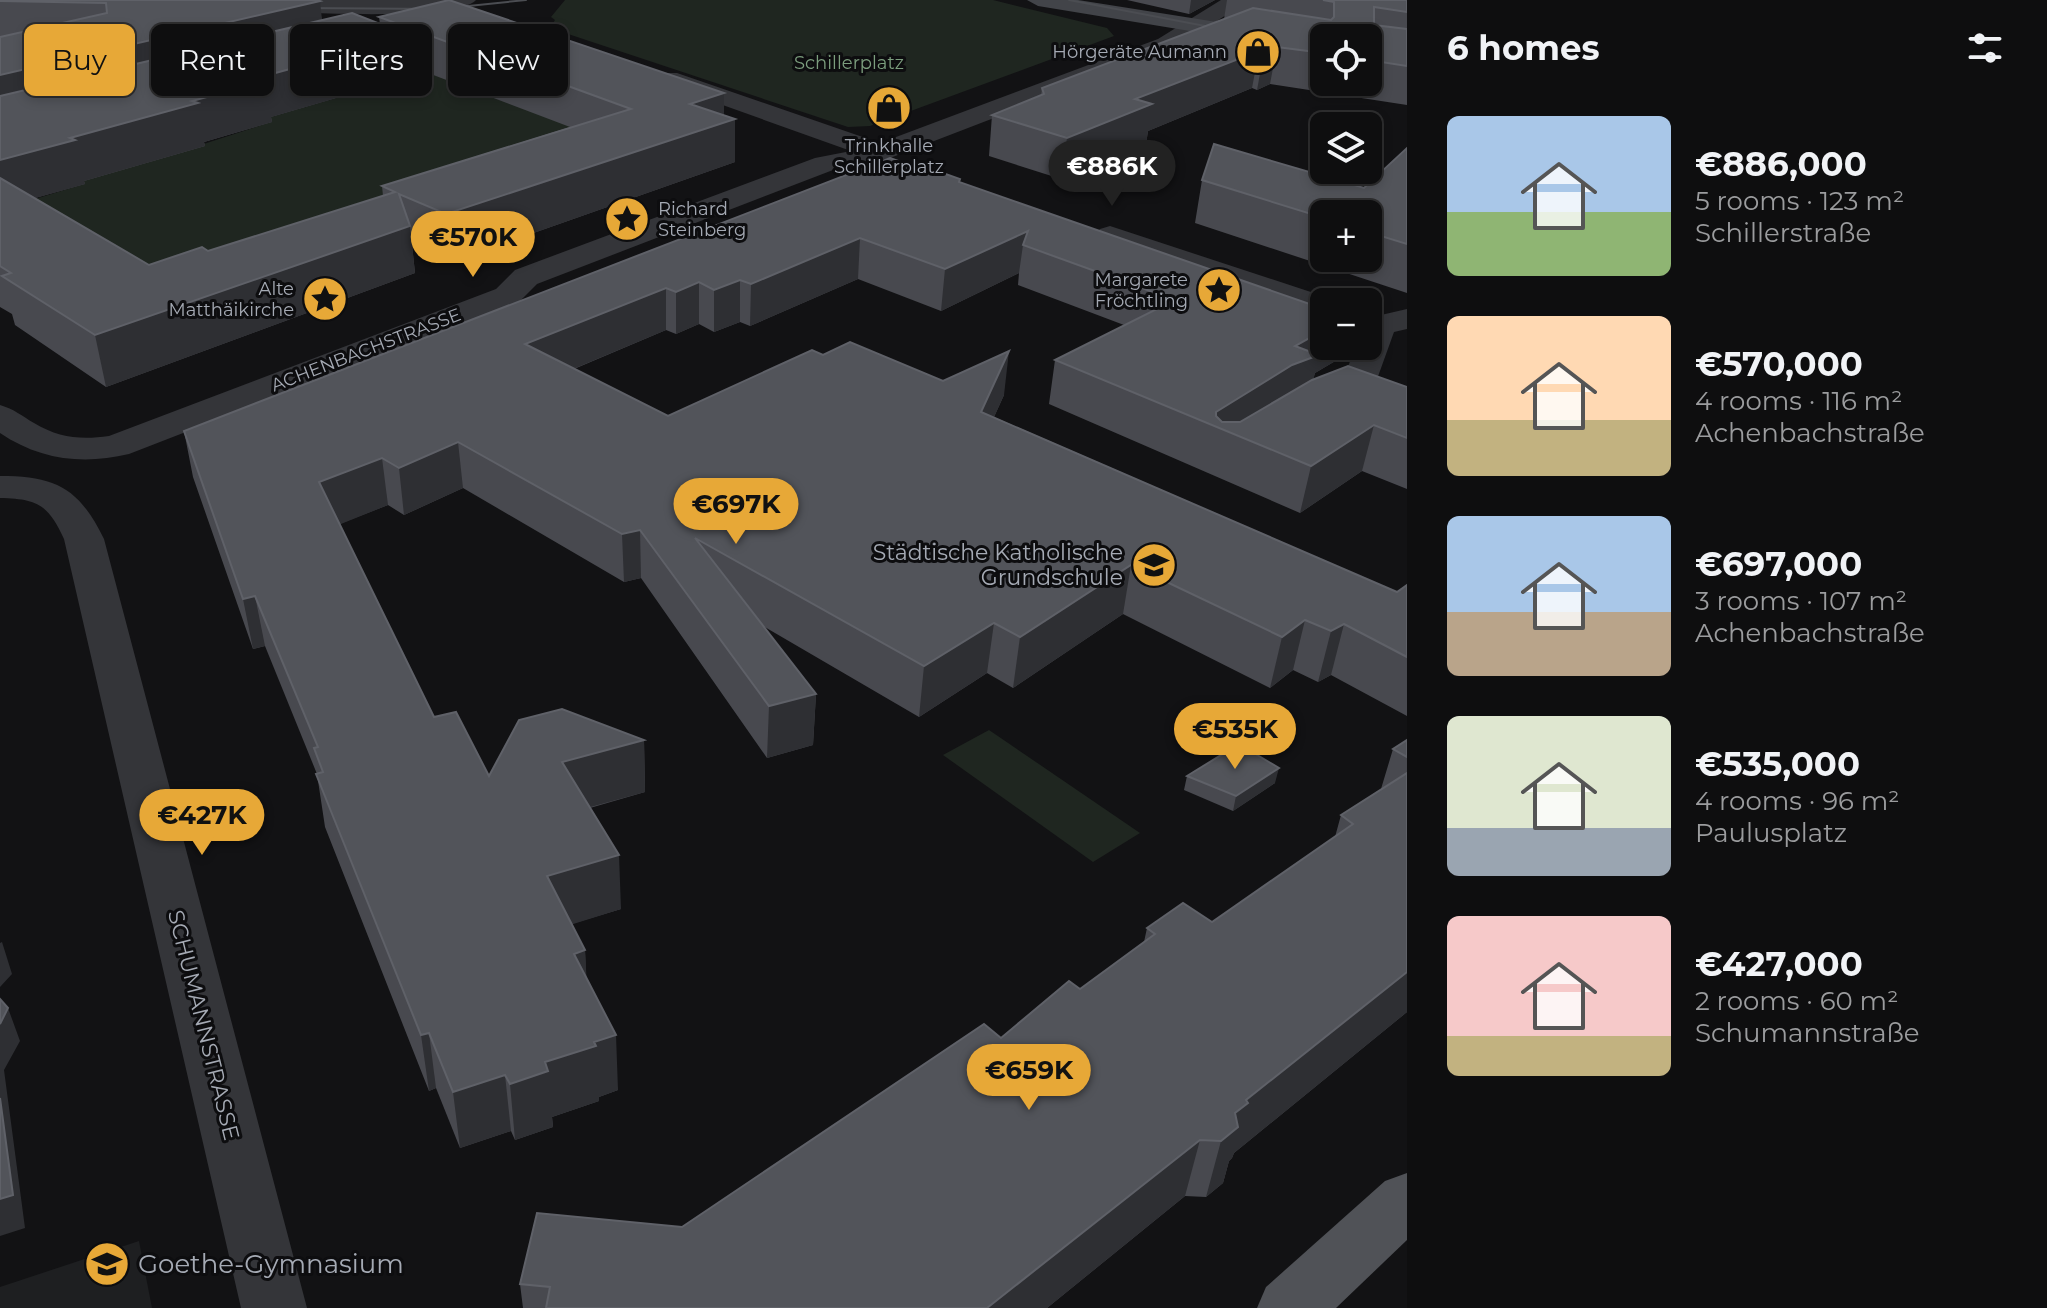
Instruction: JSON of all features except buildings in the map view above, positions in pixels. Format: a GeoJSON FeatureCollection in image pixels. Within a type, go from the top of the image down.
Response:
{"type":"FeatureCollection","features":[{"type":"Feature","properties":{"kind":"main road"},"geometry":{"type":"LineString","coordinates":[[1290,1308],[1407,1200]]}},
{"type":"Feature","properties":{"kind":"street"},"geometry":{"type":"LineString","coordinates":[[241,5],[414,4],[465,0]]}},
{"type":"Feature","properties":{"kind":"street"},"geometry":{"type":"LineString","coordinates":[[1038,0],[1077,3],[1190,26],[1310,44]]}},
{"type":"Feature","properties":{"kind":"street","name":"ACHENBACHSTRASSE"},"geometry":{"type":"LineString","coordinates":[[0,416],[27,437],[65,449],[96,450],[143,437],[507,296],[526,277],[825,164],[881,152],[1166,44],[1190,26],[1238,0]]}},
{"type":"Feature","properties":{"kind":"street"},"geometry":{"type":"LineString","coordinates":[[400,24],[413,17],[414,4]]}},
{"type":"Feature","properties":{"kind":"street"},"geometry":{"type":"LineString","coordinates":[[648,70],[881,152],[916,171]]}},
{"type":"Feature","properties":{"kind":"street"},"geometry":{"type":"LineString","coordinates":[[1082,226],[1310,302]]}},
{"type":"Feature","properties":{"kind":"street"},"geometry":{"type":"LineString","coordinates":[[1385,322],[1359,382],[1360,389],[1398,406]]}},
{"type":"Feature","properties":{"kind":"street","name":"SCHUMANNSTRASSE"},"geometry":{"type":"LineString","coordinates":[[15,487],[63,501],[72,512],[84,539],[274,1308]]}},
{"type":"Feature","properties":{"kind":"shaded area","name":"Goethe-Gymnasium"},"geometry":{"type":"Polygon","coordinates":[[[139,1241],[152,1308],[0,1308],[0,1287],[139,1241]]]}},
{"type":"Feature","properties":{"kind":"green space","name":"Schillerplatz"},"geometry":{"type":"Polygon","coordinates":[[[565,0],[993,0],[1107,28],[1114,36],[870,126],[848,127],[568,34],[568,24],[552,24],[555,20],[551,17],[565,0]]]}},
{"type":"Feature","properties":{"kind":"green space"},"geometry":{"type":"Polygon","coordinates":[[[439,68],[448,71],[448,96],[512,96],[665,155],[388,233],[400,238],[138,321],[0,191],[35,199],[84,184],[67,175],[125,159],[139,165],[271,122],[264,119],[343,96],[432,96],[432,70],[439,68]]]}},
{"type":"Feature","properties":{"kind":"green space"},"geometry":{"type":"Polygon","coordinates":[[[989,730],[1140,833],[1093,862],[943,755],[989,730]]]}},
{"type":"Feature","properties":{"kind":"tram line"},"geometry":{"type":"LineString","coordinates":[[299,8],[439,9],[526,0]]}},
{"type":"Feature","properties":{"kind":"tram line"},"geometry":{"type":"LineString","coordinates":[[1069,0],[1226,30]]}},
{"type":"Feature","properties":{"kind":"place","name":"Hörgeräte Aumann"},"geometry":{"type":"Point","coordinates":[1258,52]}},
{"type":"Feature","properties":{"kind":"place","name":"Trinkhalle Schillerplatz"},"geometry":{"type":"Point","coordinates":[889,108]}},
{"type":"Feature","properties":{"kind":"place","name":"Richard Steinberg"},"geometry":{"type":"Point","coordinates":[627,219]}},
{"type":"Feature","properties":{"kind":"place","name":"Margarete Fröchtling"},"geometry":{"type":"Point","coordinates":[1219,290]}},
{"type":"Feature","properties":{"kind":"place","name":"Alte Matthäikirche"},"geometry":{"type":"Point","coordinates":[325,299]}},
{"type":"Feature","properties":{"kind":"place","name":"Städtische Katholische Grundschule"},"geometry":{"type":"Point","coordinates":[1154,565]}},
{"type":"Feature","properties":{"kind":"place","name":"Goethe-Gymnasium"},"geometry":{"type":"Point","coordinates":[107,1264]}}]}
